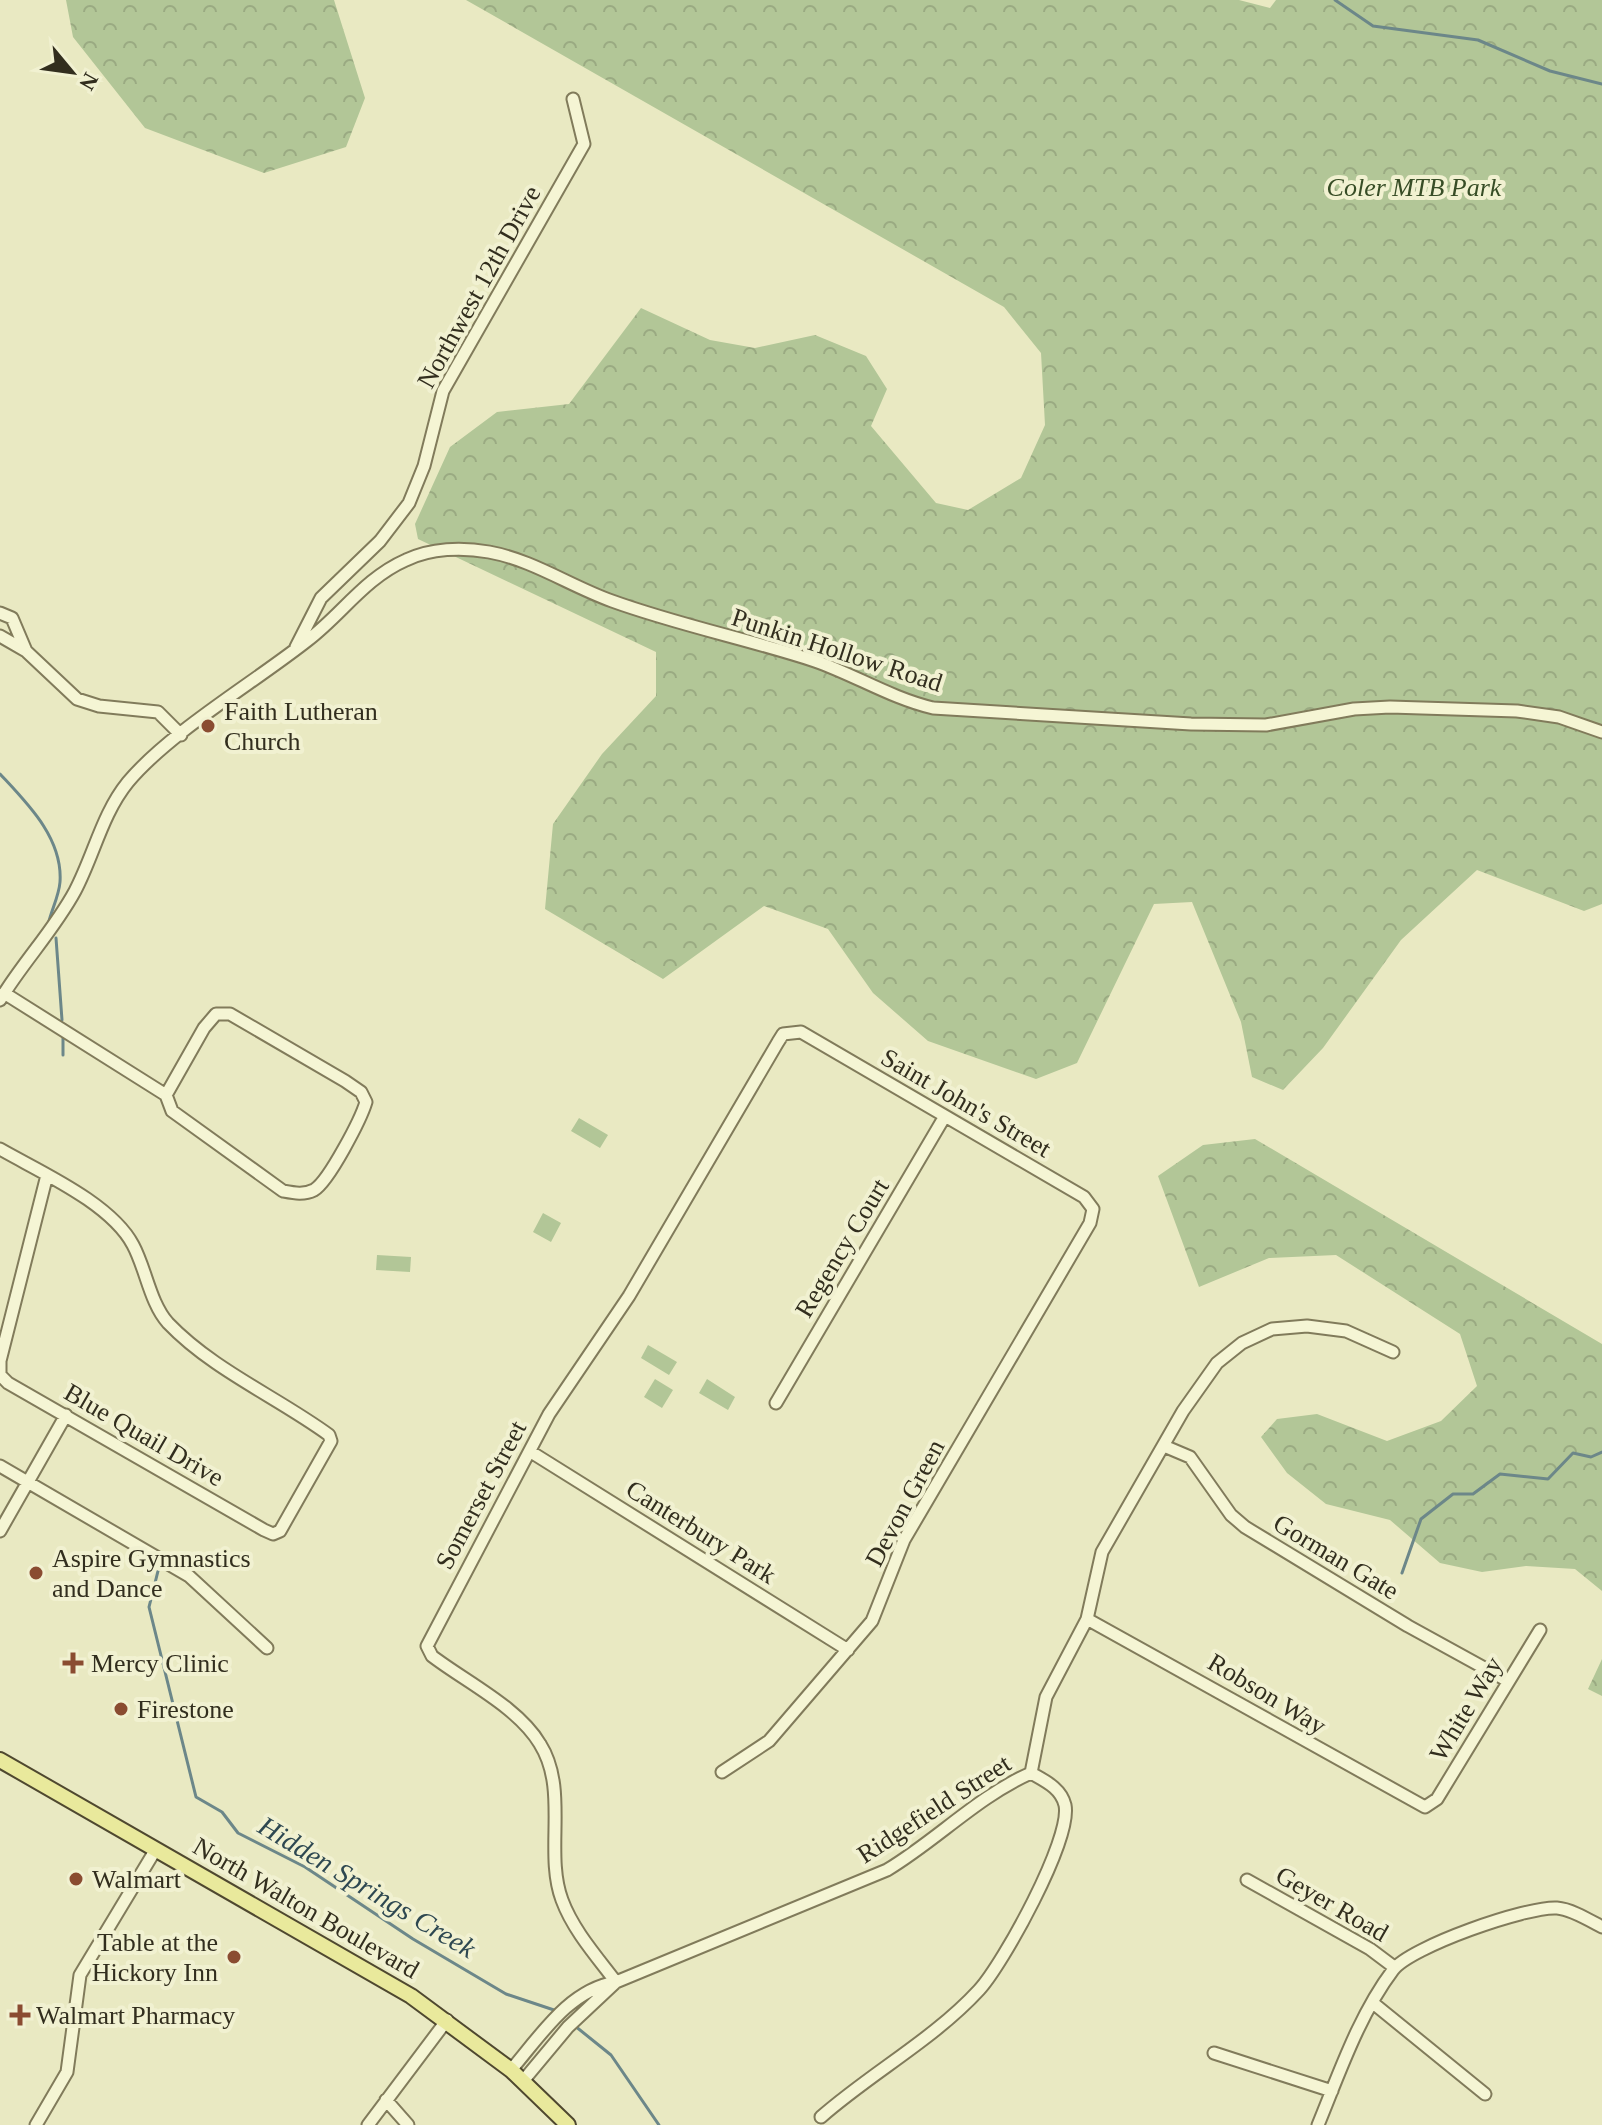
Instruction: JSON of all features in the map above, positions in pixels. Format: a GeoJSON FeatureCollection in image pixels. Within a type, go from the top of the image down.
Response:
{"type":"FeatureCollection","features":[{"type":"Feature","properties":{"kind":"main road","name":"North Walton Boulevard"},"geometry":{"type":"LineString","coordinates":[[0,1760],[447,2020],[511,2070],[568,2125]]}},
{"type":"Feature","properties":{"kind":"street","name":"Northwest 12th Drive"},"geometry":{"type":"LineString","coordinates":[[294,651],[321,598],[380,541],[409,503],[424,466],[443,391],[584,144],[573,99]]}},
{"type":"Feature","properties":{"kind":"street","name":"Punkin Hollow Road"},"geometry":{"type":"LineString","coordinates":[[2,997],[56,923],[76,889],[114,803],[128,783],[181,735],[294,651],[385,571],[428,552],[490,552],[533,565],[613,602],[816,661],[908,702],[933,708],[1177,723],[1266,725],[1354,709],[1468,709],[1559,717],[1602,732]]}},
{"type":"Feature","properties":{"kind":"street"},"geometry":{"type":"LineString","coordinates":[[0,613],[12,618],[26,651]]}},
{"type":"Feature","properties":{"kind":"street"},"geometry":{"type":"LineString","coordinates":[[0,636],[26,651],[77,699],[99,706],[158,712],[181,735]]}},
{"type":"Feature","properties":{"kind":"street"},"geometry":{"type":"LineString","coordinates":[[2,997],[166,1095],[172,1111],[204,1138],[283,1191],[301,1194],[317,1189],[361,1122],[366,1102],[361,1092],[345,1081],[230,1014],[216,1014],[204,1028],[166,1095]]}},
{"type":"Feature","properties":{"kind":"street","name":"Saint John's Street"},"geometry":{"type":"LineString","coordinates":[[801,1032],[1084,1197],[1093,1209],[1090,1223]]}},
{"type":"Feature","properties":{"kind":"street","name":"Somerset Street"},"geometry":{"type":"LineString","coordinates":[[616,1982],[572,1920],[561,1899],[551,1777],[544,1750],[529,1730],[432,1656],[427,1646],[549,1414],[629,1296],[783,1034],[801,1032]]}},
{"type":"Feature","properties":{"kind":"street","name":"Regency Court"},"geometry":{"type":"LineString","coordinates":[[776,1403],[945,1116]]}},
{"type":"Feature","properties":{"kind":"street"},"geometry":{"type":"LineString","coordinates":[[0,1149],[47,1175],[0,1361]]}},
{"type":"Feature","properties":{"kind":"street","name":"Blue Quail Drive"},"geometry":{"type":"LineString","coordinates":[[0,1361],[0,1375],[8,1383],[273,1534],[280,1531],[331,1441],[329,1435],[195,1346],[166,1320],[132,1244],[119,1226],[47,1175]]}},
{"type":"Feature","properties":{"kind":"street","name":"Devon Green"},"geometry":{"type":"LineString","coordinates":[[722,1772],[769,1741],[872,1621],[904,1540],[1090,1223]]}},
{"type":"Feature","properties":{"kind":"street","name":"Ridgefield Street"},"geometry":{"type":"LineString","coordinates":[[511,2070],[568,2005],[597,1985],[616,1982],[887,1870],[913,1855],[1000,1787],[1031,1773],[1046,1697],[1087,1619],[1102,1552],[1193,1394],[1217,1363],[1242,1343],[1272,1329],[1324,1326],[1346,1331],[1393,1352]]}},
{"type":"Feature","properties":{"kind":"street"},"geometry":{"type":"LineString","coordinates":[[0,1531],[66,1415]]}},
{"type":"Feature","properties":{"kind":"street","name":"Gorman Gate"},"geometry":{"type":"LineString","coordinates":[[1164,1446],[1190,1457],[1231,1515],[1245,1527],[1408,1626],[1508,1681]]}},
{"type":"Feature","properties":{"kind":"street","name":"Canterbury Park"},"geometry":{"type":"LineString","coordinates":[[531,1452],[848,1650]]}},
{"type":"Feature","properties":{"kind":"street"},"geometry":{"type":"LineString","coordinates":[[0,1466],[189,1576],[267,1648]]}},
{"type":"Feature","properties":{"kind":"street","name":"Robson Way"},"geometry":{"type":"LineString","coordinates":[[1087,1619],[1425,1807]]}},
{"type":"Feature","properties":{"kind":"street","name":"White Way"},"geometry":{"type":"LineString","coordinates":[[1425,1807],[1437,1799],[1540,1630]]}},
{"type":"Feature","properties":{"kind":"street"},"geometry":{"type":"LineString","coordinates":[[821,2117],[930,2032],[977,1992],[995,1971],[1059,1844],[1066,1820],[1064,1801],[1053,1785],[1031,1773]]}},
{"type":"Feature","properties":{"kind":"street"},"geometry":{"type":"LineString","coordinates":[[36,2125],[67,2072],[80,1975],[156,1849]]}},
{"type":"Feature","properties":{"kind":"street","name":"Geyer Road"},"geometry":{"type":"LineString","coordinates":[[1247,1880],[1370,1949],[1394,1967]]}},
{"type":"Feature","properties":{"kind":"street"},"geometry":{"type":"LineString","coordinates":[[1318,2125],[1373,2003],[1394,1967],[1415,1953],[1521,1911],[1559,1908],[1599,1925],[1602,1910]]}},
{"type":"Feature","properties":{"kind":"street","name":"Ridgefield Street"},"geometry":{"type":"LineString","coordinates":[[523,2081],[568,2027],[616,1982]]}},
{"type":"Feature","properties":{"kind":"street"},"geometry":{"type":"LineString","coordinates":[[1373,2003],[1485,2094]]}},
{"type":"Feature","properties":{"kind":"street"},"geometry":{"type":"LineString","coordinates":[[368,2125],[447,2020]]}},
{"type":"Feature","properties":{"kind":"street"},"geometry":{"type":"LineString","coordinates":[[1214,2053],[1332,2091]]}},
{"type":"Feature","properties":{"kind":"street"},"geometry":{"type":"LineString","coordinates":[[386,2100],[408,2125]]}},
{"type":"Feature","properties":{"kind":"green space"},"geometry":{"type":"Polygon","coordinates":[[[66,0],[334,0],[365,98],[346,147],[264,173],[145,128],[73,37],[66,0]]]}},
{"type":"Feature","properties":{"kind":"green space","name":"Coler MTB Park"},"geometry":{"type":"Polygon","coordinates":[[[466,0],[1239,0],[1270,8],[1276,0],[1602,0],[1602,904],[1584,911],[1477,870],[1401,940],[1323,1048],[1283,1090],[1252,1077],[1241,1022],[1192,902],[1154,904],[1077,1063],[1036,1079],[928,1041],[873,993],[828,929],[764,906],[663,979],[545,909],[553,824],[602,754],[656,696],[656,652],[418,539],[415,524],[450,447],[497,412],[569,404],[641,308],[710,340],[755,348],[815,335],[866,356],[887,389],[871,426],[936,503],[968,510],[1021,478],[1045,425],[1041,353],[1004,307],[466,0]]]}},
{"type":"Feature","properties":{"kind":"green space"},"geometry":{"type":"Polygon","coordinates":[[[579,1118],[608,1135],[600,1148],[571,1131],[579,1118]]]}},
{"type":"Feature","properties":{"kind":"green space"},"geometry":{"type":"Polygon","coordinates":[[[1255,1139],[1602,1344],[1602,1591],[1575,1569],[1526,1566],[1482,1572],[1440,1563],[1390,1520],[1326,1504],[1287,1473],[1261,1437],[1277,1419],[1317,1414],[1387,1441],[1441,1421],[1477,1386],[1460,1334],[1336,1255],[1269,1258],[1199,1287],[1158,1176],[1203,1145],[1255,1139]]]}},
{"type":"Feature","properties":{"kind":"green space"},"geometry":{"type":"Polygon","coordinates":[[[543,1213],[561,1223],[551,1242],[533,1232],[543,1213]]]}},
{"type":"Feature","properties":{"kind":"green space"},"geometry":{"type":"Polygon","coordinates":[[[377,1255],[411,1257],[410,1272],[376,1270],[377,1255]]]}},
{"type":"Feature","properties":{"kind":"green space"},"geometry":{"type":"Polygon","coordinates":[[[648,1345],[677,1362],[669,1375],[641,1358],[648,1345]]]}},
{"type":"Feature","properties":{"kind":"green space"},"geometry":{"type":"Polygon","coordinates":[[[655,1379],[673,1390],[662,1408],[644,1397],[655,1379]]]}},
{"type":"Feature","properties":{"kind":"green space"},"geometry":{"type":"Polygon","coordinates":[[[707,1379],[735,1397],[728,1410],[699,1393],[707,1379]]]}},
{"type":"Feature","properties":{"kind":"green space"},"geometry":{"type":"Polygon","coordinates":[[[1602,1659],[1602,1696],[1588,1689],[1602,1659]]]}},
{"type":"Feature","properties":{"kind":"waterway"},"geometry":{"type":"LineString","coordinates":[[1335,0],[1373,26],[1478,40],[1550,71],[1602,84]]}},
{"type":"Feature","properties":{"kind":"waterway"},"geometry":{"type":"LineString","coordinates":[[0,774],[41,822],[56,851],[60,882],[48,925]]}},
{"type":"Feature","properties":{"kind":"waterway"},"geometry":{"type":"LineString","coordinates":[[56,938],[62,1020]]}},
{"type":"Feature","properties":{"kind":"waterway"},"geometry":{"type":"LineString","coordinates":[[63,1038],[63,1055]]}},
{"type":"Feature","properties":{"kind":"waterway"},"geometry":{"type":"LineString","coordinates":[[1402,1573],[1421,1519],[1453,1494],[1473,1494],[1500,1474],[1548,1479],[1573,1453],[1591,1457],[1602,1452]]}},
{"type":"Feature","properties":{"kind":"waterway","name":"Hidden Springs Creek"},"geometry":{"type":"LineString","coordinates":[[159,1567],[149,1607],[196,1797],[222,1812],[238,1833],[305,1867],[413,1939],[506,1994],[557,2011]]}},
{"type":"Feature","properties":{"kind":"waterway","name":"Hidden Springs Creek"},"geometry":{"type":"LineString","coordinates":[[575,2026],[611,2055],[659,2125]]}},
{"type":"Feature","properties":{"kind":"place","name":"Faith Lutheran Church"},"geometry":{"type":"Point","coordinates":[208,726]}},
{"type":"Feature","properties":{"kind":"place","name":"Aspire Gymnastics and Dance"},"geometry":{"type":"Point","coordinates":[36,1573]}},
{"type":"Feature","properties":{"kind":"place","name":"Mercy Clinic"},"geometry":{"type":"Point","coordinates":[73,1663]}},
{"type":"Feature","properties":{"kind":"place","name":"Firestone"},"geometry":{"type":"Point","coordinates":[121,1709]}},
{"type":"Feature","properties":{"kind":"place","name":"Walmart"},"geometry":{"type":"Point","coordinates":[76,1879]}},
{"type":"Feature","properties":{"kind":"place","name":"Table at the Hickory Inn"},"geometry":{"type":"Point","coordinates":[234,1957]}},
{"type":"Feature","properties":{"kind":"place","name":"Walmart Pharmacy"},"geometry":{"type":"Point","coordinates":[20,2015]}}]}
